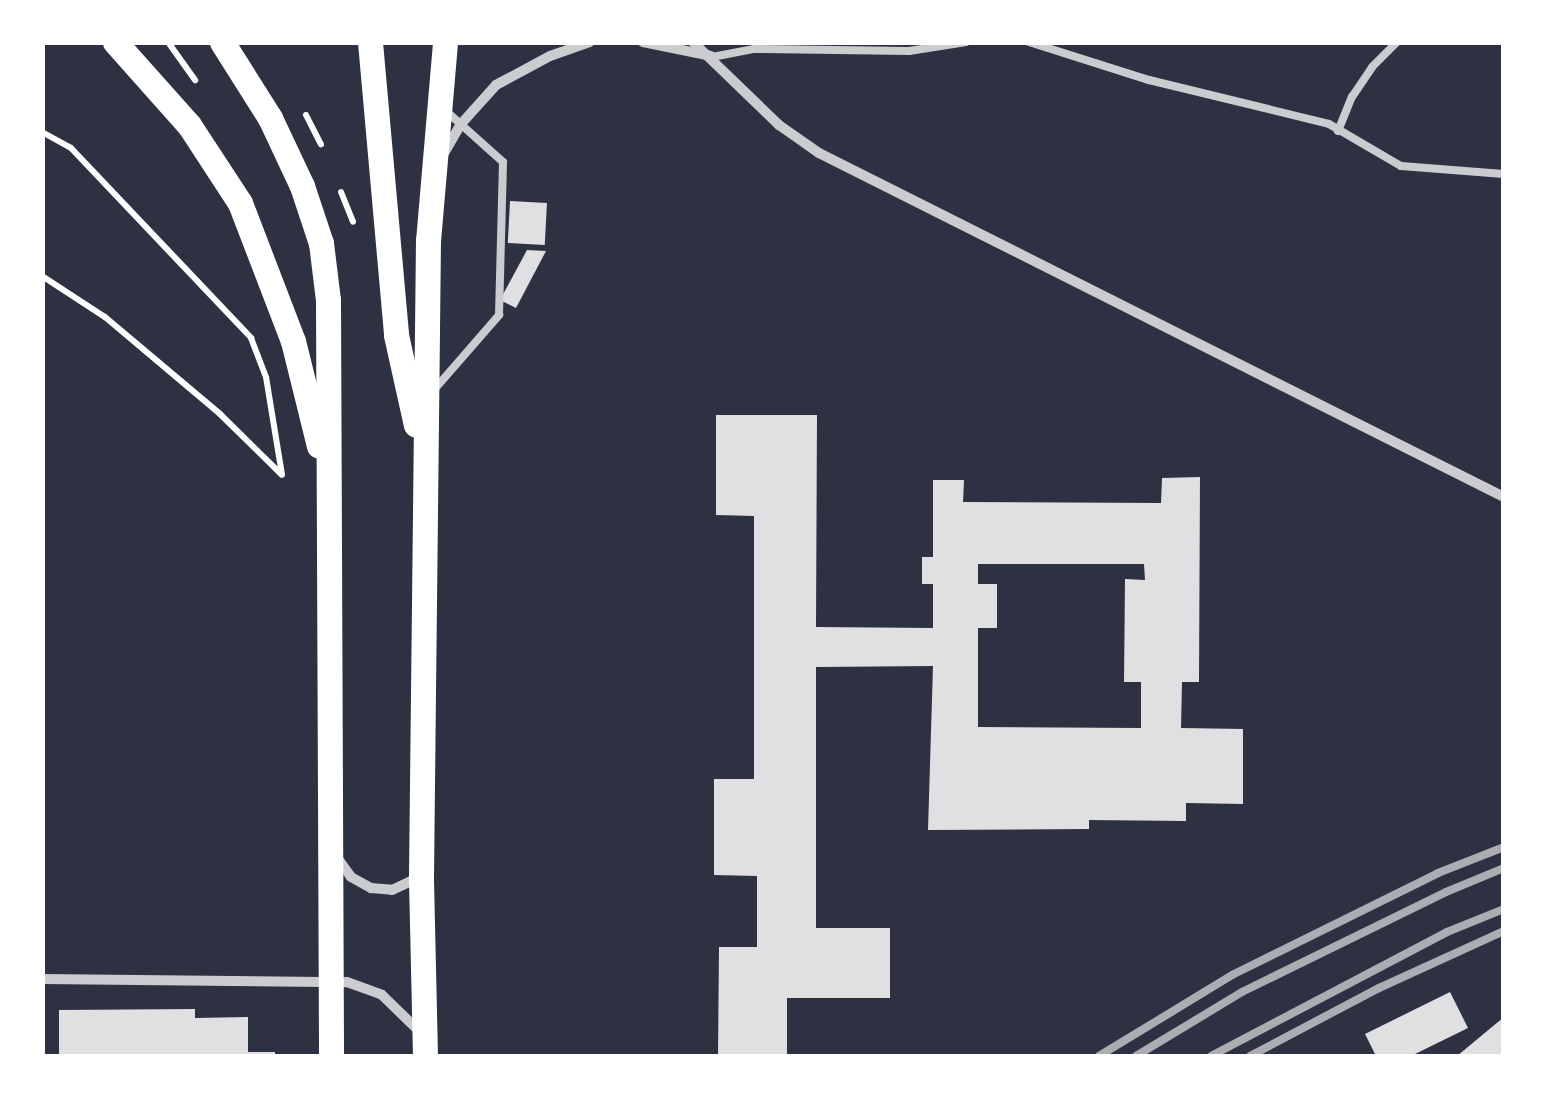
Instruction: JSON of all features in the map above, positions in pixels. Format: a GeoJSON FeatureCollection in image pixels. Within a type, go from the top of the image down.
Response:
{"type":"FeatureCollection","features":[{"type":"Feature","properties":{"kind":"main road"},"geometry":{"type":"LineString","coordinates":[[115,42],[190,126],[240,203],[292,341],[328,484]]}},
{"type":"Feature","properties":{"kind":"main road"},"geometry":{"type":"LineString","coordinates":[[222,42],[288,154],[321,243],[331,335],[327,841],[331,1056]]}},
{"type":"Feature","properties":{"kind":"main road"},"geometry":{"type":"LineString","coordinates":[[370,42],[396,335],[426,474]]}},
{"type":"Feature","properties":{"kind":"main road"},"geometry":{"type":"LineString","coordinates":[[425,1047],[422,876],[426,399],[432,173],[445,42]]}},
{"type":"Feature","properties":{"kind":"street"},"geometry":{"type":"LineString","coordinates":[[432,173],[461,124],[496,85],[516,72],[590,42]]}},
{"type":"Feature","properties":{"kind":"street"},"geometry":{"type":"LineString","coordinates":[[643,42],[712,56]]}},
{"type":"Feature","properties":{"kind":"street"},"geometry":{"type":"LineString","coordinates":[[693,42],[712,56],[754,102],[818,153],[1504,497]]}},
{"type":"Feature","properties":{"kind":"street"},"geometry":{"type":"LineString","coordinates":[[327,841],[345,871],[364,886],[392,890],[422,876]]}},
{"type":"Feature","properties":{"kind":"street"},"geometry":{"type":"LineString","coordinates":[[42,979],[362,985],[382,995],[425,1047]]}},
{"type":"Feature","properties":{"kind":"lane"},"geometry":{"type":"LineString","coordinates":[[712,56],[754,50],[909,51],[966,42]]}},
{"type":"Feature","properties":{"kind":"lane"},"geometry":{"type":"LineString","coordinates":[[1029,42],[1149,80],[1293,113],[1338,131],[1401,166],[1504,174]]}},
{"type":"Feature","properties":{"kind":"lane"},"geometry":{"type":"LineString","coordinates":[[1338,131],[1352,97],[1372,67],[1397,42]]}},
{"type":"Feature","properties":{"kind":"lane"},"geometry":{"type":"LineString","coordinates":[[426,399],[499,316],[503,162],[438,105]]}},
{"type":"Feature","properties":{"kind":"path"},"geometry":{"type":"LineString","coordinates":[[42,132],[70,148],[251,338],[266,377],[282,475],[220,414],[119,329],[42,276]]}},
{"type":"Feature","properties":{"kind":"building"},"geometry":{"type":"Polygon","coordinates":[[[510,201],[547,203],[545,245],[508,243],[510,201]]]}},
{"type":"Feature","properties":{"kind":"building"},"geometry":{"type":"Polygon","coordinates":[[[527,250],[546,251],[516,308],[500,300],[527,250]]]}},
{"type":"Feature","properties":{"kind":"building"},"geometry":{"type":"Polygon","coordinates":[[[716,415],[817,415],[816,627],[933,628],[933,584],[922,584],[922,557],[933,557],[933,480],[964,480],[963,502],[1161,503],[1162,478],[1200,477],[1199,682],[1182,682],[1181,728],[1243,729],[1243,804],[1186,803],[1186,821],[1089,820],[1089,829],[928,830],[933,666],[816,667],[816,928],[890,928],[890,998],[787,998],[787,1056],[718,1055],[719,947],[757,947],[757,876],[714,875],[714,779],[754,779],[754,516],[716,515],[716,415]],[[978,564],[978,584],[997,584],[997,628],[978,628],[978,727],[1141,728],[1141,682],[1124,682],[1125,579],[1145,580],[1144,564],[978,564]]]}},
{"type":"Feature","properties":{"kind":"building"},"geometry":{"type":"Polygon","coordinates":[[[1450,992],[1468,1028],[1411,1056],[1376,1056],[1365,1034],[1450,992]]]}},
{"type":"Feature","properties":{"kind":"building"},"geometry":{"type":"Polygon","coordinates":[[[195,1009],[195,1018],[248,1017],[248,1052],[275,1052],[275,1056],[59,1056],[59,1010],[195,1009]]]}},
{"type":"Feature","properties":{"kind":"building"},"geometry":{"type":"Polygon","coordinates":[[[1504,1017],[1504,1056],[1457,1056],[1504,1017]]]}},
{"type":"Feature","properties":{"kind":"railway"},"geometry":{"type":"LineString","coordinates":[[1099,1056],[1232,975],[1438,873],[1504,847]]}},
{"type":"Feature","properties":{"kind":"railway"},"geometry":{"type":"LineString","coordinates":[[1136,1056],[1242,992],[1446,892],[1504,868]]}},
{"type":"Feature","properties":{"kind":"railway"},"geometry":{"type":"LineString","coordinates":[[1211,1056],[1447,932],[1504,909]]}},
{"type":"Feature","properties":{"kind":"railway"},"geometry":{"type":"LineString","coordinates":[[1250,1056],[1379,988],[1504,931]]}}]}
